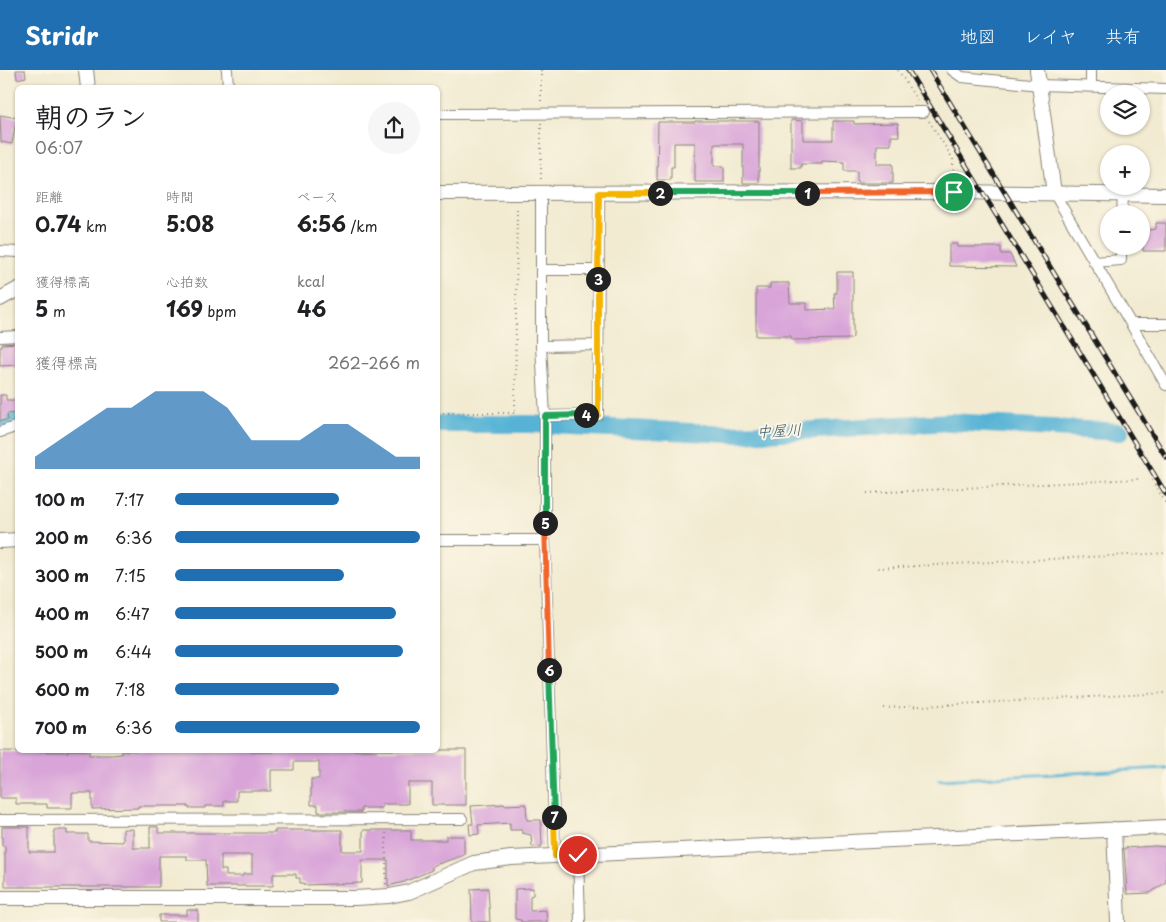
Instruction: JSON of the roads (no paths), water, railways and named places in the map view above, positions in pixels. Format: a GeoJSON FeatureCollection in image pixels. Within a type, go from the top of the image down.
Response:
{"type":"FeatureCollection","features":[{"type":"Feature","properties":{"kind":"street"},"geometry":{"type":"LineString","coordinates":[[86,70],[88,85]]}},
{"type":"Feature","properties":{"kind":"street"},"geometry":{"type":"LineString","coordinates":[[228,70],[228,85]]}},
{"type":"Feature","properties":{"kind":"street"},"geometry":{"type":"LineString","coordinates":[[952,70],[962,77],[1040,85],[1166,89]]}},
{"type":"Feature","properties":{"kind":"street"},"geometry":{"type":"LineString","coordinates":[[1038,70],[1054,193],[1166,385]]}},
{"type":"Feature","properties":{"kind":"street"},"geometry":{"type":"LineString","coordinates":[[1091,70],[1091,87]]}},
{"type":"Feature","properties":{"kind":"street"},"geometry":{"type":"LineString","coordinates":[[440,114],[924,112]]}},
{"type":"Feature","properties":{"kind":"street"},"geometry":{"type":"LineString","coordinates":[[440,193],[954,192],[1100,194]]}},
{"type":"Feature","properties":{"kind":"street"},"geometry":{"type":"LineString","coordinates":[[542,193],[545,540],[555,856]]}},
{"type":"Feature","properties":{"kind":"street"},"geometry":{"type":"LineString","coordinates":[[545,422],[598,415],[599,193]]}},
{"type":"Feature","properties":{"kind":"street"},"geometry":{"type":"LineString","coordinates":[[1122,205],[1123,195]]}},
{"type":"Feature","properties":{"kind":"street"},"geometry":{"type":"LineString","coordinates":[[1150,195],[1166,195]]}},
{"type":"Feature","properties":{"kind":"street"},"geometry":{"type":"LineString","coordinates":[[0,251],[15,252]]}},
{"type":"Feature","properties":{"kind":"street"},"geometry":{"type":"LineString","coordinates":[[1094,262],[1121,260],[1121,255]]}},
{"type":"Feature","properties":{"kind":"street"},"geometry":{"type":"LineString","coordinates":[[542,270],[598,270]]}},
{"type":"Feature","properties":{"kind":"street"},"geometry":{"type":"LineString","coordinates":[[0,299],[15,291]]}},
{"type":"Feature","properties":{"kind":"street"},"geometry":{"type":"LineString","coordinates":[[1131,324],[1166,324]]}},
{"type":"Feature","properties":{"kind":"street"},"geometry":{"type":"LineString","coordinates":[[0,337],[15,336]]}},
{"type":"Feature","properties":{"kind":"street"},"geometry":{"type":"LineString","coordinates":[[542,346],[598,345]]}},
{"type":"Feature","properties":{"kind":"street"},"geometry":{"type":"LineString","coordinates":[[0,432],[15,427]]}},
{"type":"Feature","properties":{"kind":"street"},"geometry":{"type":"LineString","coordinates":[[0,540],[15,540]]}},
{"type":"Feature","properties":{"kind":"street"},"geometry":{"type":"LineString","coordinates":[[440,540],[545,540]]}},
{"type":"Feature","properties":{"kind":"street"},"geometry":{"type":"LineString","coordinates":[[0,820],[462,819]]}},
{"type":"Feature","properties":{"kind":"street"},"geometry":{"type":"LineString","coordinates":[[0,898],[346,898],[386,896],[409,892],[474,864],[511,858],[1166,827]]}},
{"type":"Feature","properties":{"kind":"street"},"geometry":{"type":"LineString","coordinates":[[1114,829],[1118,922]]}},
{"type":"Feature","properties":{"kind":"street"},"geometry":{"type":"LineString","coordinates":[[578,855],[580,922]]}},
{"type":"Feature","properties":{"kind":"waterway","name":"中屋川"},"geometry":{"type":"LineString","coordinates":[[0,426],[15,422]]}},
{"type":"Feature","properties":{"kind":"waterway","name":"中屋川"},"geometry":{"type":"LineString","coordinates":[[440,424],[531,424],[730,434],[950,422],[1120,432]]}},
{"type":"Feature","properties":{"kind":"waterway"},"geometry":{"type":"LineString","coordinates":[[939,780],[1166,768]]}},
{"type":"Feature","properties":{"kind":"railway"},"geometry":{"type":"LineString","coordinates":[[908,70],[1166,494]]}},
{"type":"Feature","properties":{"kind":"railway"},"geometry":{"type":"LineString","coordinates":[[930,70],[1166,457]]}}]}
